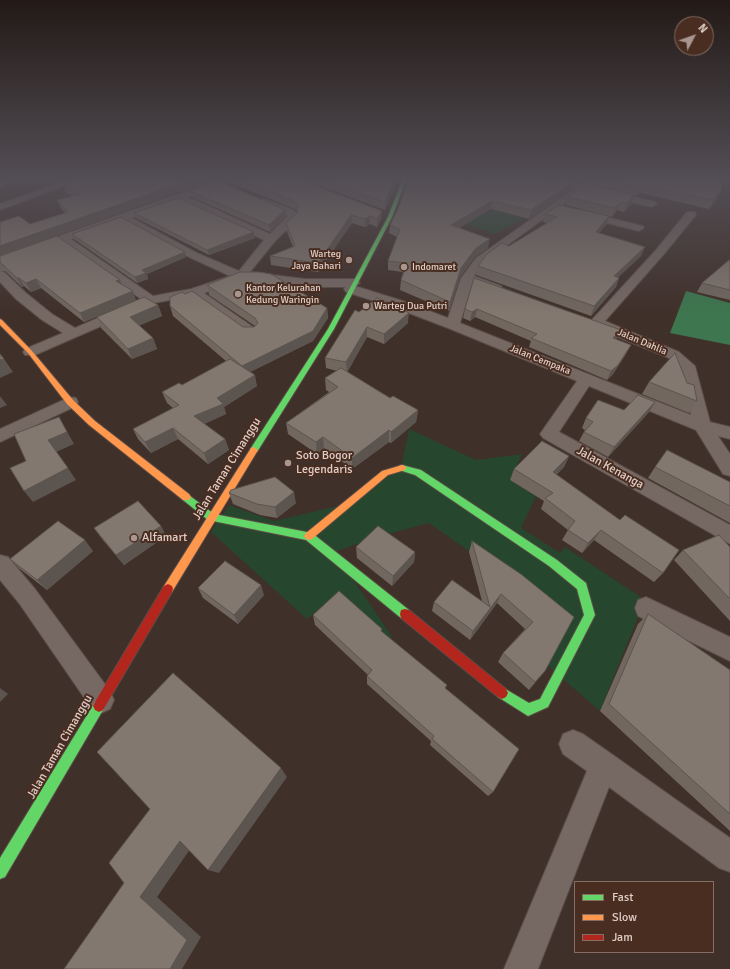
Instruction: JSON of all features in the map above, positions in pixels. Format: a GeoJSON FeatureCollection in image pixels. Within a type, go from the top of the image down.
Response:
{"type":"FeatureCollection","features":[{"type":"Feature","properties":{"kind":"street"},"geometry":{"type":"LineString","coordinates":[[0,261],[109,223]]}},
{"type":"Feature","properties":{"kind":"street"},"geometry":{"type":"LineString","coordinates":[[134,223],[193,255],[241,276]]}},
{"type":"Feature","properties":{"kind":"street"},"geometry":{"type":"LineString","coordinates":[[236,223],[271,239]]}},
{"type":"Feature","properties":{"kind":"street"},"geometry":{"type":"LineString","coordinates":[[30,352],[151,300],[194,292],[241,276],[271,239],[288,223]]}},
{"type":"Feature","properties":{"kind":"street","name":"Jalan Taman Cimanggu"},"geometry":{"type":"LineString","coordinates":[[0,872],[211,517],[331,329],[352,286],[387,223]]}},
{"type":"Feature","properties":{"kind":"street"},"geometry":{"type":"LineString","coordinates":[[453,326],[467,278],[480,260],[534,223]]}},
{"type":"Feature","properties":{"kind":"street"},"geometry":{"type":"LineString","coordinates":[[619,223],[639,228]]}},
{"type":"Feature","properties":{"kind":"street"},"geometry":{"type":"LineString","coordinates":[[596,323],[660,252],[683,223]]}},
{"type":"Feature","properties":{"kind":"street"},"geometry":{"type":"LineString","coordinates":[[63,239],[151,300]]}},
{"type":"Feature","properties":{"kind":"street"},"geometry":{"type":"LineString","coordinates":[[0,275],[21,296],[47,317],[74,333]]}},
{"type":"Feature","properties":{"kind":"street","name":"Jalan Cempaka"},"geometry":{"type":"LineString","coordinates":[[241,276],[261,276],[305,283],[352,286],[702,426],[730,433]]}},
{"type":"Feature","properties":{"kind":"street"},"geometry":{"type":"LineString","coordinates":[[467,278],[510,293]]}},
{"type":"Feature","properties":{"kind":"street"},"geometry":{"type":"LineString","coordinates":[[194,292],[251,332]]}},
{"type":"Feature","properties":{"kind":"street","name":"Jalan Dahlia"},"geometry":{"type":"LineString","coordinates":[[582,318],[674,355],[690,369],[702,426]]}},
{"type":"Feature","properties":{"kind":"street"},"geometry":{"type":"LineString","coordinates":[[0,321],[30,352],[70,402],[92,423],[211,517],[309,536],[512,701],[528,710],[544,703],[590,615],[582,586],[553,563],[418,472],[400,468],[385,473],[309,536]]}},
{"type":"Feature","properties":{"kind":"street","name":"Jalan Kenanga"},"geometry":{"type":"LineString","coordinates":[[586,379],[549,434],[730,535]]}},
{"type":"Feature","properties":{"kind":"street"},"geometry":{"type":"LineString","coordinates":[[0,436],[70,402]]}},
{"type":"Feature","properties":{"kind":"street"},"geometry":{"type":"LineString","coordinates":[[702,426],[730,469]]}},
{"type":"Feature","properties":{"kind":"street"},"geometry":{"type":"LineString","coordinates":[[0,564],[27,596],[101,700]]}},
{"type":"Feature","properties":{"kind":"street"},"geometry":{"type":"LineString","coordinates":[[646,608],[730,649]]}},
{"type":"Feature","properties":{"kind":"street"},"geometry":{"type":"LineString","coordinates":[[573,744],[730,857]]}},
{"type":"Feature","properties":{"kind":"street"},"geometry":{"type":"LineString","coordinates":[[521,969],[603,765]]}},
{"type":"Feature","properties":{"kind":"green space"},"geometry":{"type":"Polygon","coordinates":[[[465,223],[516,223],[494,234],[465,223]]]}},
{"type":"Feature","properties":{"kind":"green space"},"geometry":{"type":"Polygon","coordinates":[[[686,291],[730,303],[730,345],[670,333],[686,291]]]}},
{"type":"Feature","properties":{"kind":"green space"},"geometry":{"type":"Polygon","coordinates":[[[409,429],[476,460],[522,454],[510,480],[536,496],[521,528],[560,553],[565,547],[645,600],[600,711],[549,667],[520,587],[429,523],[377,537],[334,552],[391,635],[392,642],[390,642],[335,595],[307,619],[211,532],[229,505],[274,521],[355,502],[402,464],[409,429]]]}},
{"type":"Feature","properties":{"kind":"building"},"geometry":{"type":"Polygon","coordinates":[[[0,223],[65,223],[0,246],[0,223]]]}},
{"type":"Feature","properties":{"kind":"building"},"geometry":{"type":"Polygon","coordinates":[[[103,223],[132,223],[185,252],[142,270],[146,273],[135,277],[72,234],[103,223]]]}},
{"type":"Feature","properties":{"kind":"building"},"geometry":{"type":"Polygon","coordinates":[[[154,223],[234,223],[254,232],[207,250],[154,223]]]}},
{"type":"Feature","properties":{"kind":"building"},"geometry":{"type":"Polygon","coordinates":[[[286,223],[345,223],[318,263],[270,256],[295,246],[286,223]]]}},
{"type":"Feature","properties":{"kind":"building"},"geometry":{"type":"Polygon","coordinates":[[[391,223],[454,223],[451,225],[490,239],[476,248],[461,268],[450,302],[401,280],[407,263],[388,261],[400,229],[390,225],[391,223]]]}},
{"type":"Feature","properties":{"kind":"building"},"geometry":{"type":"Polygon","coordinates":[[[547,223],[603,223],[596,232],[645,247],[614,276],[619,278],[594,306],[478,266],[487,254],[502,243],[509,246],[547,223]]]}},
{"type":"Feature","properties":{"kind":"building"},"geometry":{"type":"Polygon","coordinates":[[[57,236],[120,280],[116,281],[133,291],[80,313],[36,279],[26,283],[17,278],[0,262],[0,256],[57,236]]]}},
{"type":"Feature","properties":{"kind":"building"},"geometry":{"type":"Polygon","coordinates":[[[729,260],[730,290],[702,283],[729,260]]]}},
{"type":"Feature","properties":{"kind":"building"},"geometry":{"type":"Polygon","coordinates":[[[240,272],[259,272],[271,274],[327,308],[313,331],[242,366],[170,306],[170,297],[182,292],[185,294],[192,291],[243,327],[254,327],[258,323],[255,318],[207,285],[240,272]]]}},
{"type":"Feature","properties":{"kind":"building"},"geometry":{"type":"Polygon","coordinates":[[[474,278],[621,330],[613,338],[631,345],[618,365],[611,371],[531,338],[537,334],[477,309],[472,312],[465,309],[474,278]]]}},
{"type":"Feature","properties":{"kind":"building"},"geometry":{"type":"Polygon","coordinates":[[[144,297],[158,305],[130,317],[153,338],[128,349],[97,317],[144,297]]]}},
{"type":"Feature","properties":{"kind":"building"},"geometry":{"type":"Polygon","coordinates":[[[377,298],[401,307],[400,308],[409,313],[384,334],[367,327],[346,362],[325,358],[355,310],[359,312],[377,298]]]}},
{"type":"Feature","properties":{"kind":"building"},"geometry":{"type":"Polygon","coordinates":[[[675,353],[687,383],[694,385],[697,401],[649,382],[675,353]]]}},
{"type":"Feature","properties":{"kind":"building"},"geometry":{"type":"Polygon","coordinates":[[[0,354],[4,359],[0,360],[0,354]]]}},
{"type":"Feature","properties":{"kind":"building"},"geometry":{"type":"Polygon","coordinates":[[[230,359],[255,375],[217,398],[223,404],[194,416],[225,439],[204,453],[173,428],[145,442],[133,429],[179,405],[162,392],[179,383],[182,385],[230,359]]]}},
{"type":"Feature","properties":{"kind":"building"},"geometry":{"type":"Polygon","coordinates":[[[341,368],[390,398],[393,396],[418,410],[391,432],[389,430],[352,458],[323,437],[316,442],[286,423],[338,387],[325,378],[341,368]]]}},
{"type":"Feature","properties":{"kind":"building"},"geometry":{"type":"Polygon","coordinates":[[[638,395],[655,402],[614,447],[584,432],[593,422],[586,418],[598,400],[624,410],[638,395]]]}},
{"type":"Feature","properties":{"kind":"building"},"geometry":{"type":"Polygon","coordinates":[[[59,417],[67,432],[48,440],[68,468],[24,491],[10,468],[26,461],[14,434],[59,417]]]}},
{"type":"Feature","properties":{"kind":"building"},"geometry":{"type":"Polygon","coordinates":[[[542,441],[569,456],[553,472],[620,520],[625,515],[679,550],[663,573],[601,530],[588,543],[568,530],[575,521],[545,498],[553,493],[514,469],[542,441]]]}},
{"type":"Feature","properties":{"kind":"building"},"geometry":{"type":"Polygon","coordinates":[[[667,450],[730,482],[730,506],[655,467],[667,450]]]}},
{"type":"Feature","properties":{"kind":"building"},"geometry":{"type":"Polygon","coordinates":[[[275,477],[294,492],[275,507],[257,504],[229,493],[231,490],[275,477]]]}},
{"type":"Feature","properties":{"kind":"building"},"geometry":{"type":"Polygon","coordinates":[[[138,501],[161,526],[116,555],[94,528],[138,501]]]}},
{"type":"Feature","properties":{"kind":"building"},"geometry":{"type":"Polygon","coordinates":[[[58,521],[85,540],[37,580],[10,559],[58,521]]]}},
{"type":"Feature","properties":{"kind":"building"},"geometry":{"type":"Polygon","coordinates":[[[378,526],[415,552],[393,576],[356,547],[378,526]]]}},
{"type":"Feature","properties":{"kind":"building"},"geometry":{"type":"Polygon","coordinates":[[[719,535],[730,547],[730,599],[683,550],[719,535]]]}},
{"type":"Feature","properties":{"kind":"building"},"geometry":{"type":"Polygon","coordinates":[[[472,541],[522,575],[574,617],[545,671],[535,682],[503,653],[533,622],[501,594],[473,631],[434,602],[452,580],[490,607],[472,541]]]}},
{"type":"Feature","properties":{"kind":"building"},"geometry":{"type":"Polygon","coordinates":[[[225,561],[261,585],[234,615],[198,588],[225,561]]]}},
{"type":"Feature","properties":{"kind":"building"},"geometry":{"type":"Polygon","coordinates":[[[339,591],[382,629],[381,631],[447,685],[445,688],[519,749],[493,792],[432,739],[434,736],[367,676],[372,670],[313,615],[339,591]]]}},
{"type":"Feature","properties":{"kind":"building"},"geometry":{"type":"Polygon","coordinates":[[[648,614],[730,670],[730,814],[609,704],[648,614]]]}},
{"type":"Feature","properties":{"kind":"building"},"geometry":{"type":"Polygon","coordinates":[[[173,673],[281,768],[208,870],[180,841],[140,897],[187,940],[170,969],[64,969],[124,883],[109,863],[150,809],[97,752],[173,673]]]}},
{"type":"Feature","properties":{"kind":"traffic: fast"},"geometry":{"type":"LineString","coordinates":[[254,450],[331,329],[387,223]]}},
{"type":"Feature","properties":{"kind":"traffic: fast"},"geometry":{"type":"LineString","coordinates":[[402,468],[418,472],[553,563],[582,586],[590,615],[544,703],[528,710],[502,693]]}},
{"type":"Feature","properties":{"kind":"traffic: fast"},"geometry":{"type":"LineString","coordinates":[[186,497],[211,517],[309,536],[405,614]]}},
{"type":"Feature","properties":{"kind":"traffic: fast"},"geometry":{"type":"LineString","coordinates":[[0,872],[99,706]]}},
{"type":"Feature","properties":{"kind":"traffic: slow"},"geometry":{"type":"LineString","coordinates":[[0,321],[30,352],[70,402],[92,423],[186,497]]}},
{"type":"Feature","properties":{"kind":"traffic: slow"},"geometry":{"type":"LineString","coordinates":[[168,589],[254,450]]}},
{"type":"Feature","properties":{"kind":"traffic: slow"},"geometry":{"type":"LineString","coordinates":[[309,536],[385,473],[402,468]]}},
{"type":"Feature","properties":{"kind":"traffic: jam"},"geometry":{"type":"LineString","coordinates":[[99,706],[168,589]]}},
{"type":"Feature","properties":{"kind":"traffic: jam"},"geometry":{"type":"LineString","coordinates":[[405,614],[502,693]]}},
{"type":"Feature","properties":{"kind":"place","name":"Warteg Jaya Bahari"},"geometry":{"type":"Point","coordinates":[349,260]}},
{"type":"Feature","properties":{"kind":"place","name":"Indomaret"},"geometry":{"type":"Point","coordinates":[404,267]}},
{"type":"Feature","properties":{"kind":"place","name":"Kantor Kelurahan Kedung Waringin"},"geometry":{"type":"Point","coordinates":[238,294]}},
{"type":"Feature","properties":{"kind":"place","name":"Warteg Dua Putri"},"geometry":{"type":"Point","coordinates":[366,306]}},
{"type":"Feature","properties":{"kind":"place","name":"Soto Bogor Legendaris"},"geometry":{"type":"Point","coordinates":[288,463]}},
{"type":"Feature","properties":{"kind":"place","name":"Alfamart"},"geometry":{"type":"Point","coordinates":[134,538]}}]}
